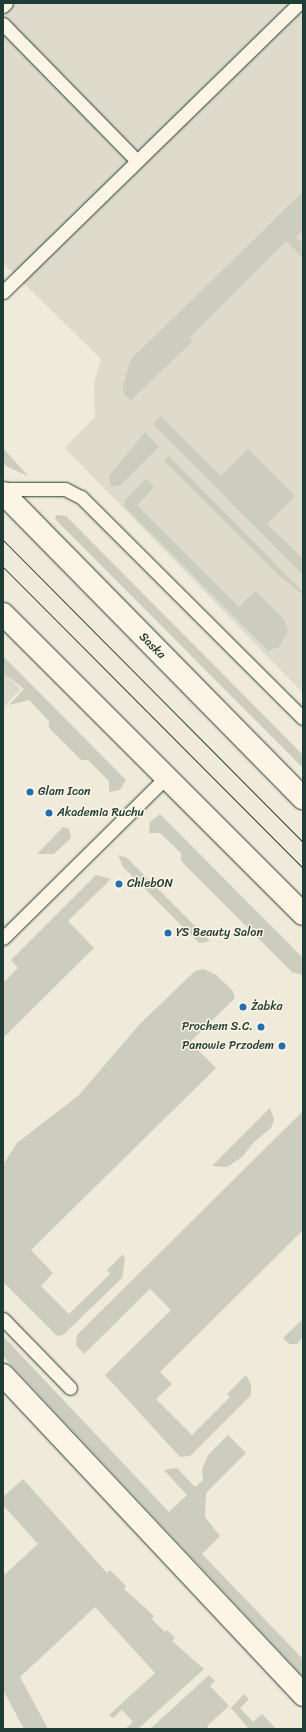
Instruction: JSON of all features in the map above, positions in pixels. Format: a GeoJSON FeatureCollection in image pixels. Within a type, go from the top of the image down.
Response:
{"type":"FeatureCollection","features":[{"type":"Feature","properties":{"kind":"street","name":"Saska"},"geometry":{"type":"LineString","coordinates":[[3,493],[303,798]]}},
{"type":"Feature","properties":{"kind":"street"},"geometry":{"type":"LineString","coordinates":[[3,614],[303,914]]}},
{"type":"Feature","properties":{"kind":"street"},"geometry":{"type":"LineString","coordinates":[[3,1375],[303,1695]]}},
{"type":"Feature","properties":{"kind":"lane"},"geometry":{"type":"LineString","coordinates":[[3,6],[6,3]]}},
{"type":"Feature","properties":{"kind":"lane"},"geometry":{"type":"LineString","coordinates":[[3,292],[136,160],[299,3]]}},
{"type":"Feature","properties":{"kind":"lane"},"geometry":{"type":"LineString","coordinates":[[3,24],[136,160]]}},
{"type":"Feature","properties":{"kind":"lane"},"geometry":{"type":"LineString","coordinates":[[3,489],[60,489],[82,497],[303,718]]}},
{"type":"Feature","properties":{"kind":"lane"},"geometry":{"type":"LineString","coordinates":[[3,938],[166,777]]}},
{"type":"Feature","properties":{"kind":"lane"},"geometry":{"type":"LineString","coordinates":[[3,1318],[70,1388]]}},
{"type":"Feature","properties":{"kind":"shaded area"},"geometry":{"type":"Polygon","coordinates":[[[3,3],[303,3],[303,693],[65,448],[95,417],[94,383],[101,359],[3,263],[3,3]]]}},
{"type":"Feature","properties":{"kind":"shaded area"},"geometry":{"type":"Polygon","coordinates":[[[303,192],[303,231],[296,237],[303,243],[303,258],[286,241],[190,337],[193,341],[131,400],[124,394],[123,386],[131,359],[303,192]]]}},
{"type":"Feature","properties":{"kind":"shaded area"},"geometry":{"type":"Polygon","coordinates":[[[161,416],[221,476],[248,449],[295,496],[267,524],[303,559],[303,575],[153,424],[161,416]]]}},
{"type":"Feature","properties":{"kind":"shaded area"},"geometry":{"type":"Polygon","coordinates":[[[145,432],[159,447],[121,485],[111,487],[109,476],[145,432]]]}},
{"type":"Feature","properties":{"kind":"shaded area"},"geometry":{"type":"Polygon","coordinates":[[[3,448],[28,476],[6,466],[3,463],[3,448]]]}},
{"type":"Feature","properties":{"kind":"shaded area"},"geometry":{"type":"Polygon","coordinates":[[[169,456],[303,592],[303,595],[275,572],[164,461],[169,456]]]}},
{"type":"Feature","properties":{"kind":"shaded area"},"geometry":{"type":"Polygon","coordinates":[[[146,479],[154,487],[137,505],[239,607],[256,591],[284,619],[288,631],[279,647],[268,651],[124,506],[125,500],[146,479]]]}},
{"type":"Feature","properties":{"kind":"shaded area"},"geometry":{"type":"Polygon","coordinates":[[[56,515],[66,516],[303,755],[303,768],[55,519],[56,515]]]}},
{"type":"Feature","properties":{"kind":"shaded area"},"geometry":{"type":"Polygon","coordinates":[[[3,656],[126,780],[120,790],[109,792],[109,781],[88,760],[81,760],[49,728],[49,721],[29,700],[9,705],[24,689],[3,673],[3,656]]]}},
{"type":"Feature","properties":{"kind":"shaded area"},"geometry":{"type":"Polygon","coordinates":[[[3,673],[21,689],[3,708],[3,673]]]}},
{"type":"Feature","properties":{"kind":"shaded area"},"geometry":{"type":"Polygon","coordinates":[[[160,814],[303,958],[303,975],[292,972],[181,861],[181,853],[160,833],[149,833],[150,822],[160,814]]]}},
{"type":"Feature","properties":{"kind":"shaded area"},"geometry":{"type":"Polygon","coordinates":[[[63,827],[69,829],[71,838],[54,854],[37,854],[63,827]]]}},
{"type":"Feature","properties":{"kind":"shaded area"},"geometry":{"type":"Polygon","coordinates":[[[118,855],[127,858],[210,941],[199,943],[123,867],[118,855]]]}},
{"type":"Feature","properties":{"kind":"shaded area"},"geometry":{"type":"Polygon","coordinates":[[[96,875],[111,879],[68,921],[94,948],[3,1038],[3,983],[18,968],[11,960],[96,875]]]}},
{"type":"Feature","properties":{"kind":"shaded area"},"geometry":{"type":"Polygon","coordinates":[[[203,969],[215,974],[232,990],[235,998],[190,1042],[216,1068],[31,1250],[53,1273],[41,1286],[69,1314],[110,1274],[107,1270],[123,1254],[125,1259],[122,1278],[63,1335],[57,1336],[3,1282],[3,1165],[17,1143],[79,1095],[139,1025],[195,971],[203,969]]]}},
{"type":"Feature","properties":{"kind":"shaded area"},"geometry":{"type":"Polygon","coordinates":[[[270,1108],[274,1119],[271,1128],[254,1142],[242,1157],[227,1167],[212,1166],[270,1108]]]}},
{"type":"Feature","properties":{"kind":"shaded area"},"geometry":{"type":"Polygon","coordinates":[[[303,1111],[303,1230],[160,1372],[172,1384],[156,1399],[192,1435],[230,1397],[227,1394],[246,1375],[251,1384],[251,1395],[190,1456],[180,1457],[105,1375],[171,1310],[150,1289],[84,1354],[76,1345],[77,1335],[303,1111]]]}},
{"type":"Feature","properties":{"kind":"shaded area"},"geometry":{"type":"Polygon","coordinates":[[[303,1319],[303,1337],[297,1344],[289,1344],[283,1338],[303,1319]]]}},
{"type":"Feature","properties":{"kind":"shaded area"},"geometry":{"type":"Polygon","coordinates":[[[3,1336],[169,1512],[187,1495],[164,1470],[177,1468],[195,1487],[203,1480],[202,1469],[208,1455],[228,1435],[246,1453],[206,1493],[205,1517],[220,1536],[202,1554],[303,1659],[303,1676],[3,1356],[3,1336]]]}},
{"type":"Feature","properties":{"kind":"shaded area"},"geometry":{"type":"Polygon","coordinates":[[[23,1479],[107,1573],[110,1570],[126,1586],[124,1589],[154,1616],[152,1619],[165,1632],[167,1630],[175,1638],[172,1641],[204,1669],[138,1729],[125,1729],[133,1722],[122,1710],[113,1718],[109,1715],[155,1673],[95,1607],[20,1677],[48,1729],[24,1729],[3,1690],[3,1576],[38,1544],[3,1505],[3,1497],[23,1479]]]}},
{"type":"Feature","properties":{"kind":"shaded area"},"geometry":{"type":"Polygon","coordinates":[[[209,1675],[215,1681],[210,1686],[229,1706],[207,1726],[209,1729],[150,1729],[209,1675]]]}},
{"type":"Feature","properties":{"kind":"shaded area"},"geometry":{"type":"Polygon","coordinates":[[[244,1694],[249,1699],[240,1708],[253,1722],[262,1714],[276,1729],[249,1729],[231,1708],[244,1694]]]}},
{"type":"Feature","properties":{"kind":"tram line"},"geometry":{"type":"LineString","coordinates":[[3,540],[303,842]]}},
{"type":"Feature","properties":{"kind":"tram line"},"geometry":{"type":"LineString","coordinates":[[3,567],[303,868]]}},
{"type":"Feature","properties":{"kind":"place","name":"Glam Icon"},"geometry":{"type":"Point","coordinates":[30,792]}},
{"type":"Feature","properties":{"kind":"place","name":"Akademia Ruchu"},"geometry":{"type":"Point","coordinates":[49,813]}},
{"type":"Feature","properties":{"kind":"place","name":"ChlebON"},"geometry":{"type":"Point","coordinates":[119,884]}},
{"type":"Feature","properties":{"kind":"place","name":"YS Beauty Salon"},"geometry":{"type":"Point","coordinates":[168,933]}},
{"type":"Feature","properties":{"kind":"place","name":"Żabka"},"geometry":{"type":"Point","coordinates":[243,1007]}},
{"type":"Feature","properties":{"kind":"place","name":"Prochem S.C."},"geometry":{"type":"Point","coordinates":[261,1027]}},
{"type":"Feature","properties":{"kind":"place","name":"Panowie Przodem"},"geometry":{"type":"Point","coordinates":[282,1046]}}]}
